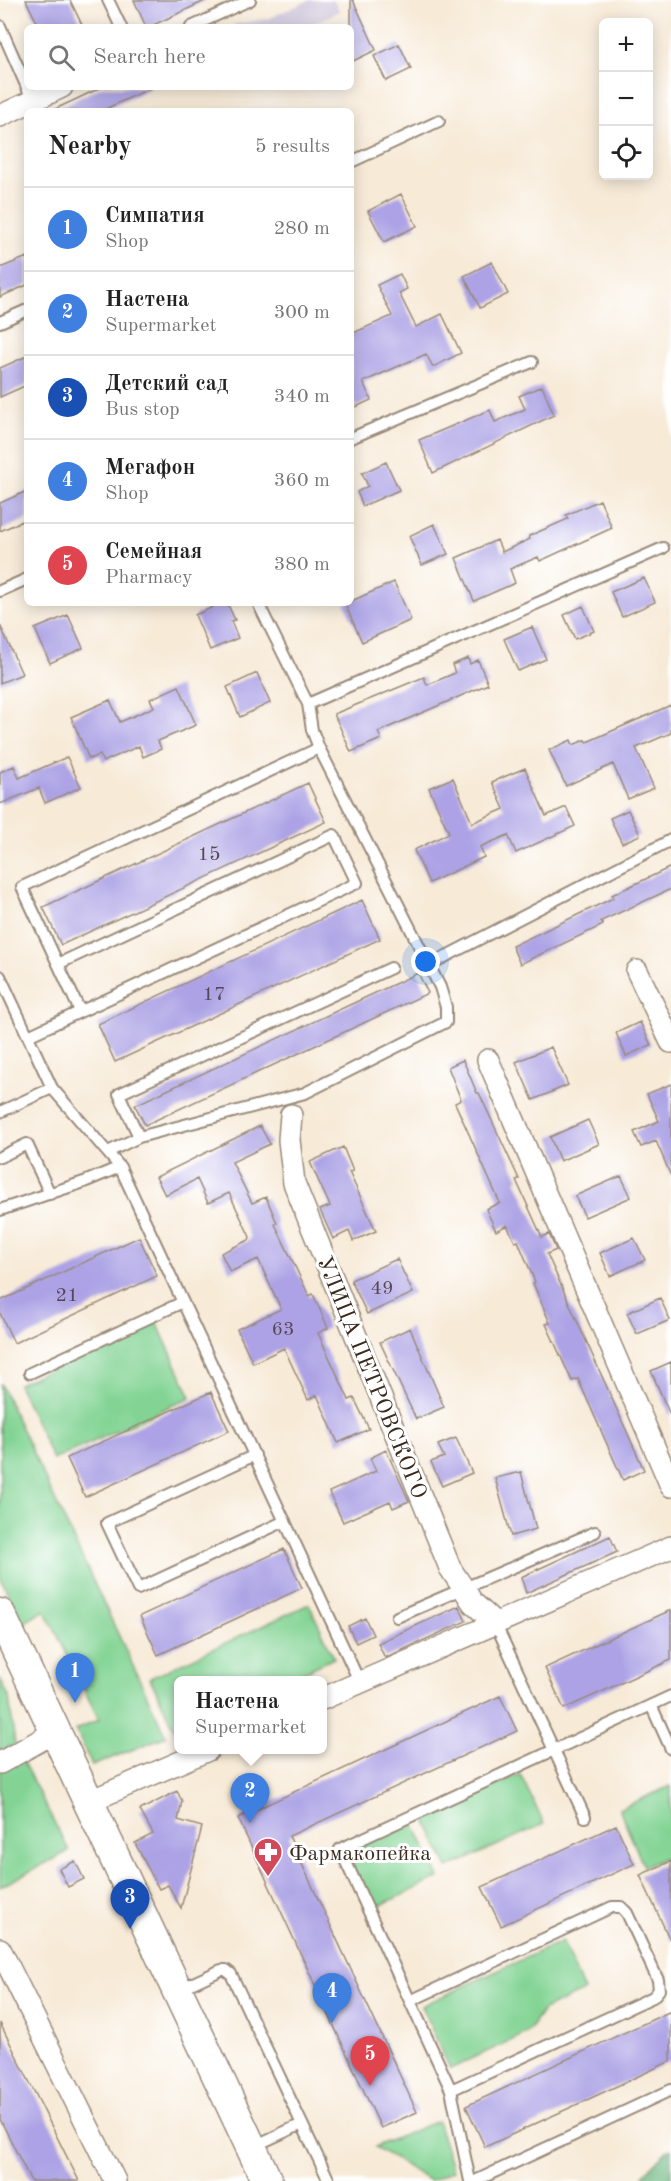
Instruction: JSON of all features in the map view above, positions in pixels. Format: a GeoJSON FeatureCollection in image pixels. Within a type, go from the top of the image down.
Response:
{"type":"FeatureCollection","features":[{"type":"Feature","properties":{"kind":"main road"},"geometry":{"type":"LineString","coordinates":[[0,1614],[267,2181]]}},
{"type":"Feature","properties":{"kind":"street"},"geometry":{"type":"LineString","coordinates":[[37,104],[58,90]]}},
{"type":"Feature","properties":{"kind":"street"},"geometry":{"type":"LineString","coordinates":[[0,116],[24,108]]}},
{"type":"Feature","properties":{"kind":"street"},"geometry":{"type":"LineString","coordinates":[[637,971],[671,1042]]}},
{"type":"Feature","properties":{"kind":"street"},"geometry":{"type":"LineString","coordinates":[[488,1060],[671,1486]]}},
{"type":"Feature","properties":{"kind":"street","name":"УЛИЦА ПЕТРОВСКОГО"},"geometry":{"type":"LineString","coordinates":[[291,1115],[288,1140],[294,1183],[450,1568],[473,1602],[495,1623]]}},
{"type":"Feature","properties":{"kind":"street"},"geometry":{"type":"LineString","coordinates":[[327,1698],[671,1546]]}},
{"type":"Feature","properties":{"kind":"street"},"geometry":{"type":"LineString","coordinates":[[0,1764],[55,1732]]}},
{"type":"Feature","properties":{"kind":"street"},"geometry":{"type":"LineString","coordinates":[[88,1802],[197,1754]]}},
{"type":"Feature","properties":{"kind":"street"},"geometry":{"type":"LineString","coordinates":[[0,1949],[115,2181]]}},
{"type":"Feature","properties":{"kind":"lane"},"geometry":{"type":"LineString","coordinates":[[108,0],[120,24]]}},
{"type":"Feature","properties":{"kind":"lane"},"geometry":{"type":"LineString","coordinates":[[198,24],[250,0]]}},
{"type":"Feature","properties":{"kind":"lane"},"geometry":{"type":"LineString","coordinates":[[0,26],[24,77]]}},
{"type":"Feature","properties":{"kind":"lane"},"geometry":{"type":"LineString","coordinates":[[30,90],[37,104]]}},
{"type":"Feature","properties":{"kind":"lane"},"geometry":{"type":"LineString","coordinates":[[354,161],[439,121]]}},
{"type":"Feature","properties":{"kind":"lane"},"geometry":{"type":"LineString","coordinates":[[0,322],[24,311]]}},
{"type":"Feature","properties":{"kind":"lane"},"geometry":{"type":"LineString","coordinates":[[354,437],[532,362]]}},
{"type":"Feature","properties":{"kind":"lane"},"geometry":{"type":"LineString","coordinates":[[308,704],[663,548]]}},
{"type":"Feature","properties":{"kind":"lane"},"geometry":{"type":"LineString","coordinates":[[0,591],[24,580]]}},
{"type":"Feature","properties":{"kind":"lane"},"geometry":{"type":"LineString","coordinates":[[108,1152],[139,1137],[305,1093],[446,1022],[446,1007],[440,987],[319,748],[312,730],[308,704],[259,606]]}},
{"type":"Feature","properties":{"kind":"lane"},"geometry":{"type":"LineString","coordinates":[[80,1011],[22,887],[319,748]]}},
{"type":"Feature","properties":{"kind":"lane"},"geometry":{"type":"LineString","coordinates":[[28,1036],[357,883],[334,835],[58,964]]}},
{"type":"Feature","properties":{"kind":"lane"},"geometry":{"type":"LineString","coordinates":[[429,965],[671,840]]}},
{"type":"Feature","properties":{"kind":"lane"},"geometry":{"type":"LineString","coordinates":[[139,1137],[119,1095],[391,968]]}},
{"type":"Feature","properties":{"kind":"lane"},"geometry":{"type":"LineString","coordinates":[[0,976],[52,1088],[120,1167],[360,1683]]}},
{"type":"Feature","properties":{"kind":"lane"},"geometry":{"type":"LineString","coordinates":[[0,1112],[52,1088]]}},
{"type":"Feature","properties":{"kind":"lane"},"geometry":{"type":"LineString","coordinates":[[0,1157],[27,1144],[50,1194]]}},
{"type":"Feature","properties":{"kind":"lane"},"geometry":{"type":"LineString","coordinates":[[0,1210],[50,1194],[120,1167]]}},
{"type":"Feature","properties":{"kind":"lane"},"geometry":{"type":"LineString","coordinates":[[30,1373],[183,1302]]}},
{"type":"Feature","properties":{"kind":"lane"},"geometry":{"type":"LineString","coordinates":[[255,1455],[107,1523],[138,1589],[285,1521]]}},
{"type":"Feature","properties":{"kind":"lane"},"geometry":{"type":"LineString","coordinates":[[397,1617],[595,1532]]}},
{"type":"Feature","properties":{"kind":"lane"},"geometry":{"type":"LineString","coordinates":[[495,1623],[585,1817]]}},
{"type":"Feature","properties":{"kind":"lane"},"geometry":{"type":"LineString","coordinates":[[470,2181],[451,2090],[340,1849],[671,1696]]}},
{"type":"Feature","properties":{"kind":"lane"},"geometry":{"type":"LineString","coordinates":[[651,1705],[671,1749]]}},
{"type":"Feature","properties":{"kind":"lane"},"geometry":{"type":"LineString","coordinates":[[410,2001],[612,1907],[621,1907],[632,1923],[658,1980],[659,1990],[653,1997],[451,2090]]}},
{"type":"Feature","properties":{"kind":"lane"},"geometry":{"type":"LineString","coordinates":[[177,1990],[221,1970],[226,1970],[231,1974],[329,2181]]}},
{"type":"Feature","properties":{"kind":"lane"},"geometry":{"type":"LineString","coordinates":[[475,2181],[671,2090]]}},
{"type":"Feature","properties":{"kind":"lane"},"geometry":{"type":"LineString","coordinates":[[251,2147],[302,2124]]}},
{"type":"Feature","properties":{"kind":"shaded area"},"geometry":{"type":"Polygon","coordinates":[[[310,0],[333,0],[340,11],[312,24],[237,24],[267,19],[310,0]]]}},
{"type":"Feature","properties":{"kind":"green space"},"geometry":{"type":"Polygon","coordinates":[[[156,1321],[191,1397],[53,1460],[18,1384],[156,1321]]]}},
{"type":"Feature","properties":{"kind":"green space"},"geometry":{"type":"Polygon","coordinates":[[[0,1383],[166,1736],[92,1766],[76,1730],[99,1720],[45,1610],[22,1624],[0,1576],[0,1383]]]}},
{"type":"Feature","properties":{"kind":"green space"},"geometry":{"type":"Polygon","coordinates":[[[309,1604],[334,1658],[296,1676],[174,1676],[174,1728],[150,1678],[309,1604]]]}},
{"type":"Feature","properties":{"kind":"green space"},"geometry":{"type":"Polygon","coordinates":[[[0,1678],[9,1697],[15,1745],[0,1751],[0,1678]]]}},
{"type":"Feature","properties":{"kind":"green space"},"geometry":{"type":"Polygon","coordinates":[[[21,1758],[69,1851],[0,1887],[0,1769],[21,1758]]]}},
{"type":"Feature","properties":{"kind":"green space"},"geometry":{"type":"Polygon","coordinates":[[[520,1774],[544,1824],[448,1868],[425,1818],[520,1774]]]}},
{"type":"Feature","properties":{"kind":"green space"},"geometry":{"type":"Polygon","coordinates":[[[671,1786],[671,1855],[644,1867],[619,1809],[671,1786]]]}},
{"type":"Feature","properties":{"kind":"green space"},"geometry":{"type":"Polygon","coordinates":[[[412,1819],[439,1878],[372,1909],[345,1851],[412,1819]]]}},
{"type":"Feature","properties":{"kind":"green space"},"geometry":{"type":"Polygon","coordinates":[[[562,1941],[584,1991],[543,2010],[527,2033],[450,2069],[421,2006],[562,1941]]]}},
{"type":"Feature","properties":{"kind":"green space"},"geometry":{"type":"Polygon","coordinates":[[[437,2121],[453,2170],[430,2181],[375,2147],[437,2121]]]}},
{"type":"Feature","properties":{"kind":"green space"},"geometry":{"type":"Polygon","coordinates":[[[671,2149],[671,2181],[645,2181],[644,2174],[666,2151],[671,2149]]]}},
{"type":"Feature","properties":{"kind":"building"},"geometry":{"type":"Polygon","coordinates":[[[26,0],[70,0],[82,24],[38,24],[26,0]]]}},
{"type":"Feature","properties":{"kind":"building"},"geometry":{"type":"Polygon","coordinates":[[[134,0],[207,0],[155,24],[145,24],[134,0]]]}},
{"type":"Feature","properties":{"kind":"building"},"geometry":{"type":"Polygon","coordinates":[[[351,0],[353,0],[376,50],[354,61],[354,24],[351,24],[351,0]]]}},
{"type":"Feature","properties":{"kind":"building"},"geometry":{"type":"Polygon","coordinates":[[[399,44],[411,69],[386,81],[374,56],[399,44]]]}},
{"type":"Feature","properties":{"kind":"building"},"geometry":{"type":"Polygon","coordinates":[[[96,90],[146,90],[108,108],[57,108],[96,90]]]}},
{"type":"Feature","properties":{"kind":"building"},"geometry":{"type":"Polygon","coordinates":[[[401,194],[417,226],[384,242],[368,211],[401,194]]]}},
{"type":"Feature","properties":{"kind":"building"},"geometry":{"type":"Polygon","coordinates":[[[24,258],[24,286],[0,297],[0,268],[24,258]]]}},
{"type":"Feature","properties":{"kind":"building"},"geometry":{"type":"Polygon","coordinates":[[[492,262],[508,294],[480,308],[464,276],[492,262]]]}},
{"type":"Feature","properties":{"kind":"building"},"geometry":{"type":"Polygon","coordinates":[[[400,274],[407,289],[399,293],[416,327],[442,314],[461,353],[433,367],[426,354],[363,382],[371,400],[356,407],[354,403],[354,333],[392,316],[377,285],[400,274]]]}},
{"type":"Feature","properties":{"kind":"building"},"geometry":{"type":"Polygon","coordinates":[[[24,357],[24,386],[0,397],[0,368],[24,357]]]}},
{"type":"Feature","properties":{"kind":"building"},"geometry":{"type":"Polygon","coordinates":[[[542,386],[554,415],[433,473],[419,440],[490,410],[495,422],[525,409],[519,396],[542,386]]]}},
{"type":"Feature","properties":{"kind":"building"},"geometry":{"type":"Polygon","coordinates":[[[386,462],[399,490],[363,506],[357,492],[368,486],[362,473],[386,462]]]}},
{"type":"Feature","properties":{"kind":"building"},"geometry":{"type":"Polygon","coordinates":[[[24,492],[24,520],[0,531],[0,503],[24,492]]]}},
{"type":"Feature","properties":{"kind":"building"},"geometry":{"type":"Polygon","coordinates":[[[600,500],[612,528],[540,561],[538,557],[510,569],[515,583],[474,601],[456,558],[497,540],[502,552],[530,539],[529,536],[568,519],[566,515],[600,500]]]}},
{"type":"Feature","properties":{"kind":"building"},"geometry":{"type":"Polygon","coordinates":[[[434,524],[448,554],[422,565],[409,536],[434,524]]]}},
{"type":"Feature","properties":{"kind":"building"},"geometry":{"type":"Polygon","coordinates":[[[644,578],[655,602],[622,617],[611,592],[644,578]]]}},
{"type":"Feature","properties":{"kind":"building"},"geometry":{"type":"Polygon","coordinates":[[[394,582],[411,620],[362,642],[346,606],[354,606],[354,600],[394,582]]]}},
{"type":"Feature","properties":{"kind":"building"},"geometry":{"type":"Polygon","coordinates":[[[215,606],[228,606],[235,620],[231,621],[238,638],[210,650],[195,615],[215,606]]]}},
{"type":"Feature","properties":{"kind":"building"},"geometry":{"type":"Polygon","coordinates":[[[583,606],[594,631],[575,639],[564,615],[583,606]]]}},
{"type":"Feature","properties":{"kind":"building"},"geometry":{"type":"Polygon","coordinates":[[[68,615],[83,648],[50,663],[35,629],[68,615]]]}},
{"type":"Feature","properties":{"kind":"building"},"geometry":{"type":"Polygon","coordinates":[[[0,625],[22,674],[0,683],[0,625]]]}},
{"type":"Feature","properties":{"kind":"building"},"geometry":{"type":"Polygon","coordinates":[[[532,627],[546,659],[518,671],[504,639],[532,627]]]}},
{"type":"Feature","properties":{"kind":"building"},"geometry":{"type":"Polygon","coordinates":[[[468,658],[470,664],[478,660],[488,684],[378,732],[381,739],[351,752],[334,714],[424,677],[427,685],[455,673],[452,665],[468,658]]]}},
{"type":"Feature","properties":{"kind":"building"},"geometry":{"type":"Polygon","coordinates":[[[257,673],[270,703],[240,717],[227,687],[257,673]]]}},
{"type":"Feature","properties":{"kind":"building"},"geometry":{"type":"Polygon","coordinates":[[[179,686],[196,725],[158,741],[161,749],[143,757],[139,746],[103,762],[100,755],[89,759],[71,717],[110,700],[120,722],[154,707],[150,699],[179,686]]]}},
{"type":"Feature","properties":{"kind":"building"},"geometry":{"type":"Polygon","coordinates":[[[671,705],[671,733],[636,748],[654,788],[628,799],[613,764],[566,786],[549,750],[571,740],[573,745],[585,740],[587,742],[671,705]]]}},
{"type":"Feature","properties":{"kind":"building"},"geometry":{"type":"Polygon","coordinates":[[[67,757],[81,787],[45,803],[39,788],[0,804],[0,772],[14,766],[19,778],[67,757]]]}},
{"type":"Feature","properties":{"kind":"building"},"geometry":{"type":"Polygon","coordinates":[[[525,768],[546,816],[566,807],[575,826],[516,853],[508,835],[480,847],[484,857],[429,883],[414,850],[449,833],[429,788],[453,778],[472,823],[504,809],[492,782],[525,768]]]}},
{"type":"Feature","properties":{"kind":"building"},"geometry":{"type":"Polygon","coordinates":[[[308,783],[326,822],[61,945],[43,907],[308,783]]]}},
{"type":"Feature","properties":{"kind":"building"},"geometry":{"type":"Polygon","coordinates":[[[628,810],[640,835],[622,843],[610,818],[628,810]]]}},
{"type":"Feature","properties":{"kind":"building"},"geometry":{"type":"Polygon","coordinates":[[[671,867],[671,889],[601,921],[603,925],[520,964],[512,946],[613,898],[612,895],[671,867]]]}},
{"type":"Feature","properties":{"kind":"building"},"geometry":{"type":"Polygon","coordinates":[[[362,900],[380,939],[115,1062],[98,1024],[362,900]]]}},
{"type":"Feature","properties":{"kind":"building"},"geometry":{"type":"Polygon","coordinates":[[[418,973],[428,993],[145,1125],[135,1105],[418,973]]]}},
{"type":"Feature","properties":{"kind":"building"},"geometry":{"type":"Polygon","coordinates":[[[640,1022],[651,1045],[626,1056],[616,1033],[640,1022]]]}},
{"type":"Feature","properties":{"kind":"building"},"geometry":{"type":"Polygon","coordinates":[[[551,1047],[568,1085],[533,1100],[516,1062],[551,1047]]]}},
{"type":"Feature","properties":{"kind":"building"},"geometry":{"type":"Polygon","coordinates":[[[463,1060],[519,1179],[516,1180],[542,1237],[549,1234],[556,1250],[547,1254],[644,1470],[623,1480],[578,1379],[572,1381],[546,1324],[550,1323],[518,1241],[515,1242],[507,1225],[496,1231],[486,1209],[500,1203],[455,1103],[461,1100],[448,1067],[463,1060]]]}},
{"type":"Feature","properties":{"kind":"building"},"geometry":{"type":"Polygon","coordinates":[[[671,1084],[671,1176],[656,1141],[641,1147],[634,1132],[659,1121],[647,1094],[671,1084]]]}},
{"type":"Feature","properties":{"kind":"building"},"geometry":{"type":"Polygon","coordinates":[[[588,1120],[599,1144],[560,1161],[550,1137],[588,1120]]]}},
{"type":"Feature","properties":{"kind":"building"},"geometry":{"type":"Polygon","coordinates":[[[260,1126],[270,1144],[232,1162],[252,1203],[266,1197],[277,1223],[275,1224],[309,1296],[313,1294],[328,1328],[318,1333],[349,1400],[354,1398],[369,1429],[338,1443],[317,1395],[308,1400],[284,1348],[253,1363],[237,1329],[281,1309],[258,1259],[230,1272],[221,1253],[249,1240],[250,1237],[229,1193],[208,1203],[197,1179],[165,1195],[156,1177],[260,1126]]]}},
{"type":"Feature","properties":{"kind":"building"},"geometry":{"type":"Polygon","coordinates":[[[343,1147],[353,1171],[349,1172],[376,1231],[353,1241],[349,1231],[333,1239],[320,1210],[330,1206],[310,1162],[343,1147]]]}},
{"type":"Feature","properties":{"kind":"building"},"geometry":{"type":"Polygon","coordinates":[[[621,1176],[631,1197],[585,1217],[575,1196],[621,1176]]]}},
{"type":"Feature","properties":{"kind":"building"},"geometry":{"type":"Polygon","coordinates":[[[139,1237],[157,1276],[14,1343],[0,1313],[0,1301],[139,1237]]]}},
{"type":"Feature","properties":{"kind":"building"},"geometry":{"type":"Polygon","coordinates":[[[634,1238],[645,1260],[610,1276],[600,1253],[634,1238]]]}},
{"type":"Feature","properties":{"kind":"building"},"geometry":{"type":"Polygon","coordinates":[[[397,1259],[413,1293],[367,1314],[351,1280],[397,1259]]]}},
{"type":"Feature","properties":{"kind":"building"},"geometry":{"type":"Polygon","coordinates":[[[660,1298],[670,1320],[637,1334],[627,1313],[660,1298]]]}},
{"type":"Feature","properties":{"kind":"building"},"geometry":{"type":"Polygon","coordinates":[[[410,1328],[444,1407],[416,1419],[380,1342],[410,1328]]]}},
{"type":"Feature","properties":{"kind":"building"},"geometry":{"type":"Polygon","coordinates":[[[671,1362],[671,1417],[651,1371],[671,1362]]]}},
{"type":"Feature","properties":{"kind":"building"},"geometry":{"type":"Polygon","coordinates":[[[211,1392],[229,1431],[85,1497],[67,1458],[211,1392]]]}},
{"type":"Feature","properties":{"kind":"building"},"geometry":{"type":"Polygon","coordinates":[[[456,1438],[472,1473],[442,1486],[431,1462],[444,1457],[438,1445],[456,1438]]]}},
{"type":"Feature","properties":{"kind":"building"},"geometry":{"type":"Polygon","coordinates":[[[386,1450],[409,1501],[393,1508],[390,1501],[343,1522],[329,1492],[376,1471],[370,1458],[386,1450]]]}},
{"type":"Feature","properties":{"kind":"building"},"geometry":{"type":"Polygon","coordinates":[[[521,1472],[536,1529],[511,1536],[495,1478],[521,1472]]]}},
{"type":"Feature","properties":{"kind":"building"},"geometry":{"type":"Polygon","coordinates":[[[610,1536],[617,1552],[526,1593],[521,1577],[610,1536]]]}},
{"type":"Feature","properties":{"kind":"building"},"geometry":{"type":"Polygon","coordinates":[[[284,1549],[302,1588],[158,1655],[140,1616],[284,1549]]]}},
{"type":"Feature","properties":{"kind":"building"},"geometry":{"type":"Polygon","coordinates":[[[459,1606],[466,1621],[385,1658],[378,1643],[459,1606]]]}},
{"type":"Feature","properties":{"kind":"building"},"geometry":{"type":"Polygon","coordinates":[[[671,1610],[671,1660],[564,1709],[545,1668],[671,1610]]]}},
{"type":"Feature","properties":{"kind":"building"},"geometry":{"type":"Polygon","coordinates":[[[365,1618],[373,1635],[356,1643],[348,1626],[365,1618]]]}},
{"type":"Feature","properties":{"kind":"building"},"geometry":{"type":"Polygon","coordinates":[[[500,1696],[517,1731],[289,1836],[417,2112],[381,2128],[238,1818],[500,1696]]]}},
{"type":"Feature","properties":{"kind":"building"},"geometry":{"type":"Polygon","coordinates":[[[177,1791],[182,1801],[178,1820],[202,1827],[181,1908],[168,1885],[159,1889],[135,1843],[153,1834],[140,1810],[177,1791]]]}},
{"type":"Feature","properties":{"kind":"building"},"geometry":{"type":"Polygon","coordinates":[[[616,1825],[634,1864],[501,1926],[482,1887],[616,1825]]]}},
{"type":"Feature","properties":{"kind":"building"},"geometry":{"type":"Polygon","coordinates":[[[75,1861],[84,1879],[68,1887],[59,1869],[75,1861]]]}},
{"type":"Feature","properties":{"kind":"building"},"geometry":{"type":"Polygon","coordinates":[[[671,1861],[671,1942],[640,1875],[671,1861]]]}},
{"type":"Feature","properties":{"kind":"building"},"geometry":{"type":"Polygon","coordinates":[[[671,2011],[671,2061],[485,2147],[466,2106],[671,2011]]]}},
{"type":"Feature","properties":{"kind":"building"},"geometry":{"type":"Polygon","coordinates":[[[0,2023],[79,2181],[31,2181],[0,2119],[0,2023]]]}},
{"type":"Feature","properties":{"kind":"place","name":"Симпатия"},"geometry":{"type":"Point","coordinates":[75,1703]}},
{"type":"Feature","properties":{"kind":"place","name":"Настена"},"geometry":{"type":"Point","coordinates":[250,1823]}},
{"type":"Feature","properties":{"kind":"place","name":"Фармакопейка"},"geometry":{"type":"Point","coordinates":[268,1878]}},
{"type":"Feature","properties":{"kind":"place","name":"Детский сад"},"geometry":{"type":"Point","coordinates":[130,1929]}},
{"type":"Feature","properties":{"kind":"place","name":"Мегафон"},"geometry":{"type":"Point","coordinates":[332,2023]}},
{"type":"Feature","properties":{"kind":"place","name":"Семейная"},"geometry":{"type":"Point","coordinates":[370,2086]}}]}
